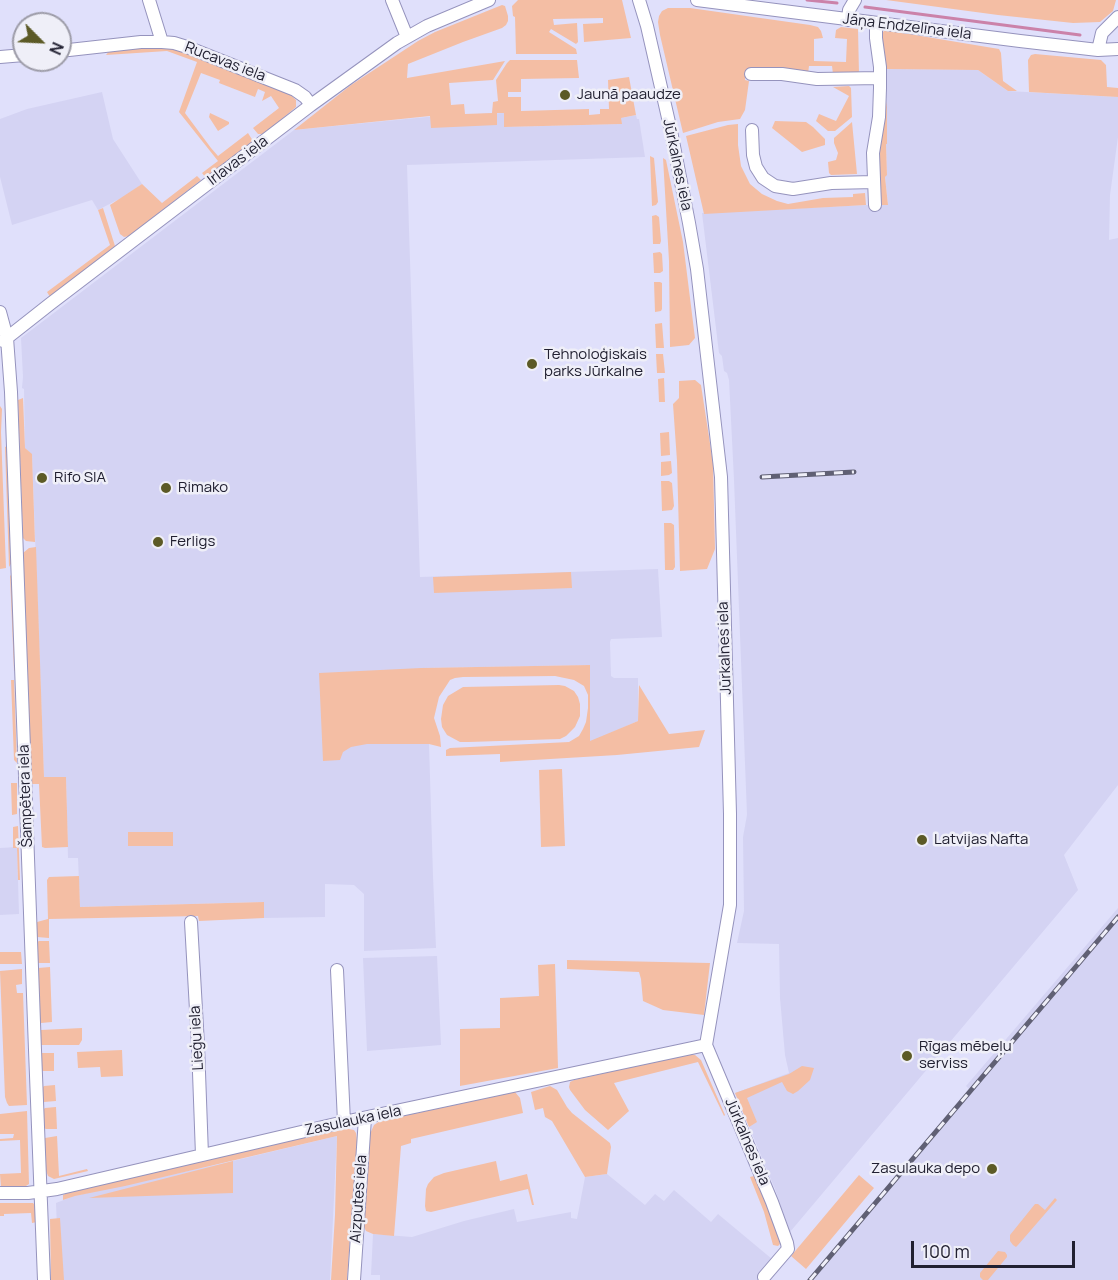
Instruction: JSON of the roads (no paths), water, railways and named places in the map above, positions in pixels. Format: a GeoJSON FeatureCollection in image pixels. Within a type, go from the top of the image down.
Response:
{"type":"FeatureCollection","features":[{"type":"Feature","properties":{"kind":"street"},"geometry":{"type":"LineString","coordinates":[[149,0],[162,42]]}},
{"type":"Feature","properties":{"kind":"street"},"geometry":{"type":"LineString","coordinates":[[392,0],[407,37]]}},
{"type":"Feature","properties":{"kind":"street","name":"Irlavas iela"},"geometry":{"type":"LineString","coordinates":[[3,340],[311,105],[407,37],[426,26],[489,0]]}},
{"type":"Feature","properties":{"kind":"street","name":"Jūrkalnes iela"},"geometry":{"type":"LineString","coordinates":[[639,0],[672,135],[697,269],[721,477],[730,905],[706,1045],[787,1243],[788,1249],[764,1277]]}},
{"type":"Feature","properties":{"kind":"street","name":"Jāņa Endzelīna iela"},"geometry":{"type":"LineString","coordinates":[[697,0],[850,7],[876,23],[1098,50],[1118,49]]}},
{"type":"Feature","properties":{"kind":"street"},"geometry":{"type":"LineString","coordinates":[[1098,50],[1101,33],[1118,16]]}},
{"type":"Feature","properties":{"kind":"street"},"geometry":{"type":"LineString","coordinates":[[875,205],[873,153],[879,117],[880,78],[876,23]]}},
{"type":"Feature","properties":{"kind":"street","name":"Rucavas iela"},"geometry":{"type":"LineString","coordinates":[[72,50],[141,42],[162,42],[187,46],[295,90],[311,105]]}},
{"type":"Feature","properties":{"kind":"street"},"geometry":{"type":"LineString","coordinates":[[751,74],[817,79],[880,78]]}},
{"type":"Feature","properties":{"kind":"street"},"geometry":{"type":"LineString","coordinates":[[752,130],[756,167],[764,178],[775,186],[793,189],[831,183],[874,182]]}},
{"type":"Feature","properties":{"kind":"street","name":"Šampētera iela"},"geometry":{"type":"LineString","coordinates":[[0,312],[6,391],[44,1280]]}},
{"type":"Feature","properties":{"kind":"street","name":"Lieģu iela"},"geometry":{"type":"LineString","coordinates":[[191,922],[202,1155]]}},
{"type":"Feature","properties":{"kind":"street"},"geometry":{"type":"LineString","coordinates":[[337,970],[344,1122]]}},
{"type":"Feature","properties":{"kind":"street","name":"Zasulauka iela"},"geometry":{"type":"LineString","coordinates":[[0,1193],[57,1189],[344,1122],[706,1045]]}},
{"type":"Feature","properties":{"kind":"street","name":"Aizputes iela"},"geometry":{"type":"LineString","coordinates":[[354,1280],[365,1118]]}},
{"type":"Feature","properties":{"kind":"waterway"},"geometry":{"type":"LineString","coordinates":[[807,0],[837,3]]}},
{"type":"Feature","properties":{"kind":"waterway"},"geometry":{"type":"LineString","coordinates":[[865,7],[1080,35]]}},
{"type":"Feature","properties":{"kind":"railway"},"geometry":{"type":"LineString","coordinates":[[762,477],[854,472]]}},
{"type":"Feature","properties":{"kind":"railway"},"geometry":{"type":"LineString","coordinates":[[810,1280],[1118,917]]}},
{"type":"Feature","properties":{"kind":"place","name":"Jaunā paaudze"},"geometry":{"type":"Point","coordinates":[565,95]}},
{"type":"Feature","properties":{"kind":"place","name":"Tehnoloģiskais parks Jūrkalne"},"geometry":{"type":"Point","coordinates":[532,364]}},
{"type":"Feature","properties":{"kind":"place","name":"Rifo SIA"},"geometry":{"type":"Point","coordinates":[42,478]}},
{"type":"Feature","properties":{"kind":"place","name":"Rimako"},"geometry":{"type":"Point","coordinates":[166,488]}},
{"type":"Feature","properties":{"kind":"place","name":"Ferligs"},"geometry":{"type":"Point","coordinates":[158,542]}},
{"type":"Feature","properties":{"kind":"place","name":"Latvijas Nafta"},"geometry":{"type":"Point","coordinates":[922,840]}},
{"type":"Feature","properties":{"kind":"place","name":"Rīgas mēbeļu serviss"},"geometry":{"type":"Point","coordinates":[907,1056]}},
{"type":"Feature","properties":{"kind":"place","name":"Zasulauka depo"},"geometry":{"type":"Point","coordinates":[992,1169]}}]}
